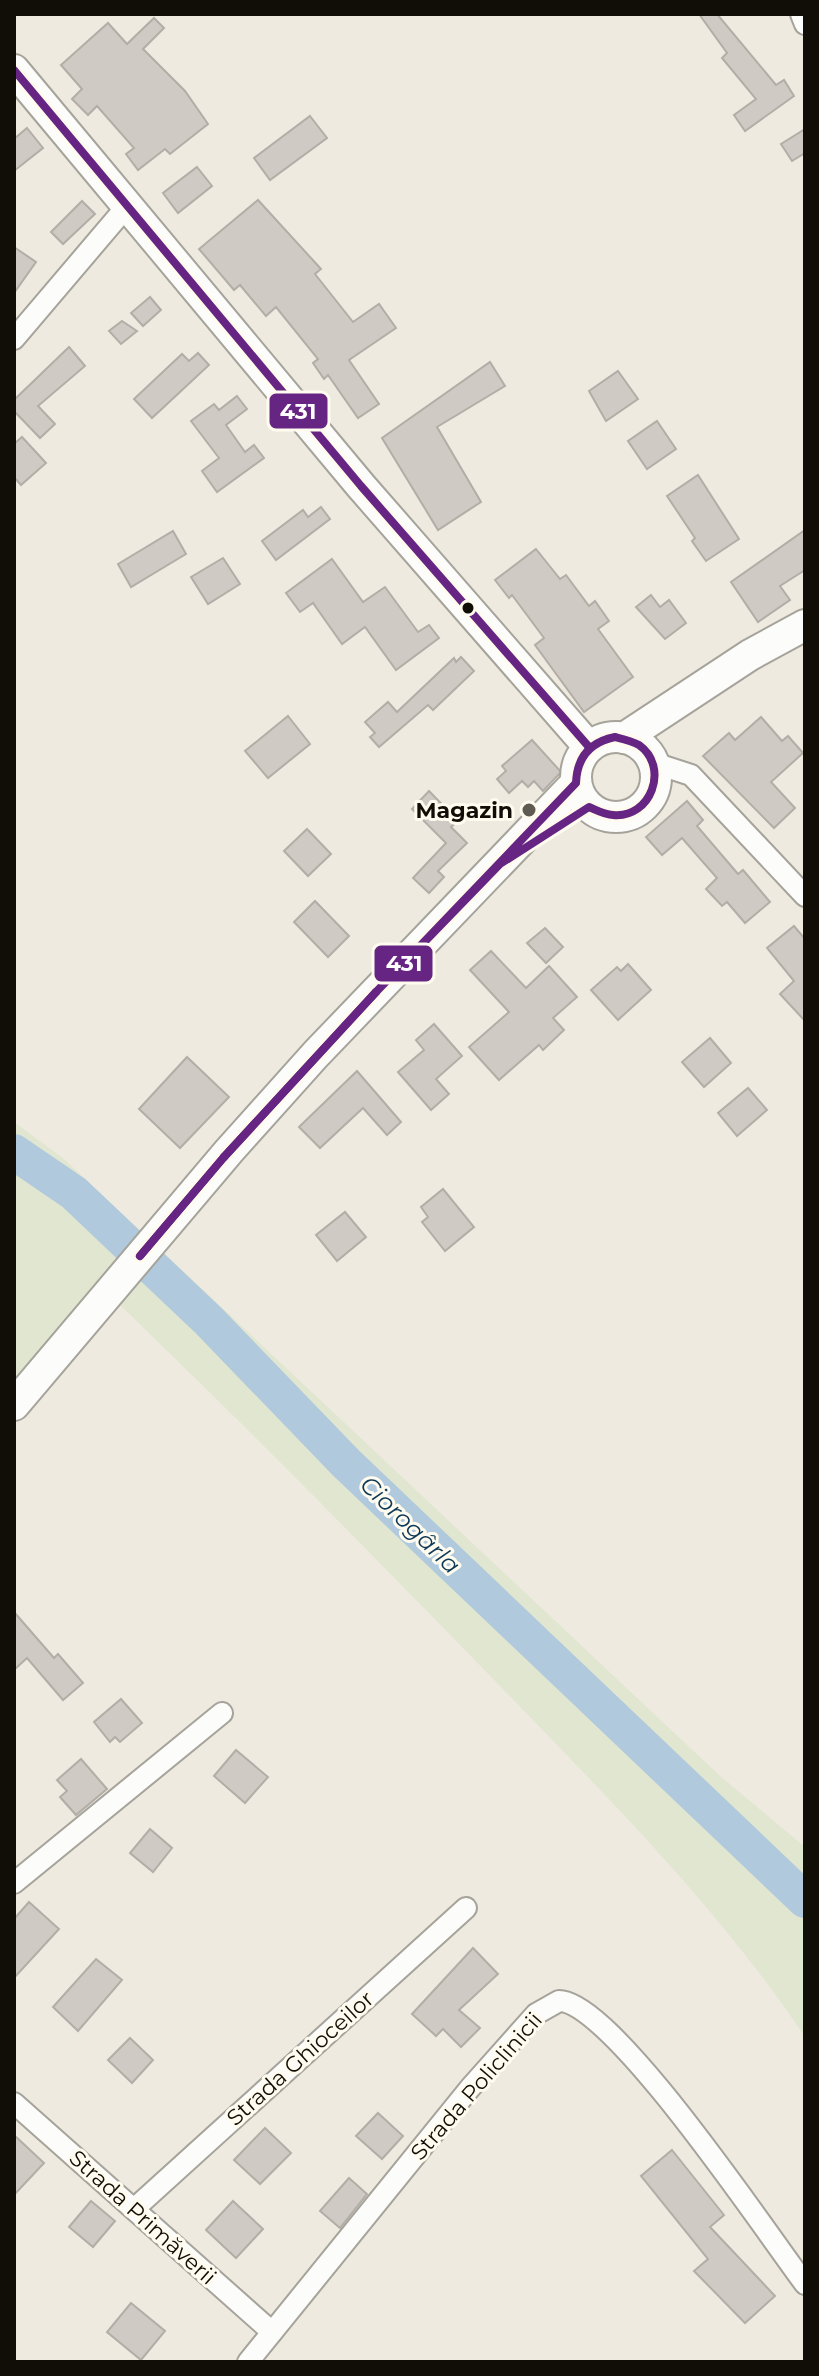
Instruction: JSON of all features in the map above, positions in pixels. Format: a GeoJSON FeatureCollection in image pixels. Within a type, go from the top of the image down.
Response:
{"type":"FeatureCollection","features":[{"type":"Feature","properties":{"kind":"main road"},"geometry":{"type":"LineString","coordinates":[[14,70],[361,486],[589,747]]}},
{"type":"Feature","properties":{"kind":"main road"},"geometry":{"type":"LineString","coordinates":[[624,738],[715,678],[805,625]]}},
{"type":"Feature","properties":{"kind":"main road"},"geometry":{"type":"LineString","coordinates":[[652,759],[715,678]]}},
{"type":"Feature","properties":{"kind":"main road"},"geometry":{"type":"LineString","coordinates":[[605,738],[624,738],[642,746],[652,759],[655,787],[640,809],[614,817],[582,795],[578,763],[589,747],[605,738]]}},
{"type":"Feature","properties":{"kind":"main road"},"geometry":{"type":"LineString","coordinates":[[14,1405],[316,1054],[500,864],[582,795]]}},
{"type":"Feature","properties":{"kind":"street"},"geometry":{"type":"LineString","coordinates":[[801,14],[805,24]]}},
{"type":"Feature","properties":{"kind":"street"},"geometry":{"type":"LineString","coordinates":[[14,339],[127,206]]}},
{"type":"Feature","properties":{"kind":"street"},"geometry":{"type":"LineString","coordinates":[[652,759],[691,775],[805,896]]}},
{"type":"Feature","properties":{"kind":"street"},"geometry":{"type":"LineString","coordinates":[[14,1883],[222,1713]]}},
{"type":"Feature","properties":{"kind":"street","name":"Strada Ghioceilor"},"geometry":{"type":"LineString","coordinates":[[134,2209],[466,1908]]}},
{"type":"Feature","properties":{"kind":"street","name":"Strada Policlinicii"},"geometry":{"type":"LineString","coordinates":[[248,2362],[470,2088],[536,2014],[559,2001],[580,2006],[639,2063],[805,2284]]}},
{"type":"Feature","properties":{"kind":"street","name":"Strada Primăverii"},"geometry":{"type":"LineString","coordinates":[[14,2103],[272,2332]]}},
{"type":"Feature","properties":{"kind":"green space"},"geometry":{"type":"Polygon","coordinates":[[[14,1122],[64,1159],[719,1775],[805,1847],[805,2037],[736,1943],[620,1811],[350,1532],[96,1282],[14,1381],[14,1122]]]}},
{"type":"Feature","properties":{"kind":"building"},"geometry":{"type":"Polygon","coordinates":[[[699,14],[717,14],[776,85],[784,80],[794,96],[745,131],[734,115],[756,99],[722,58],[727,53],[699,14]]]}},
{"type":"Feature","properties":{"kind":"building"},"geometry":{"type":"Polygon","coordinates":[[[154,18],[164,28],[143,49],[185,91],[208,124],[170,154],[165,149],[138,170],[126,154],[134,148],[97,106],[88,115],[72,99],[82,89],[61,65],[108,23],[127,44],[154,18]]]}},
{"type":"Feature","properties":{"kind":"building"},"geometry":{"type":"Polygon","coordinates":[[[310,116],[327,138],[270,180],[254,158],[310,116]]]}},
{"type":"Feature","properties":{"kind":"building"},"geometry":{"type":"Polygon","coordinates":[[[27,128],[43,148],[14,171],[14,139],[27,128]]]}},
{"type":"Feature","properties":{"kind":"building"},"geometry":{"type":"Polygon","coordinates":[[[805,129],[805,153],[792,161],[781,144],[805,129]]]}},
{"type":"Feature","properties":{"kind":"building"},"geometry":{"type":"Polygon","coordinates":[[[197,167],[212,186],[178,213],[163,193],[197,167]]]}},
{"type":"Feature","properties":{"kind":"building"},"geometry":{"type":"Polygon","coordinates":[[[258,200],[321,269],[315,274],[353,322],[379,304],[396,328],[349,360],[379,404],[358,418],[328,375],[324,379],[313,363],[318,359],[276,307],[266,316],[240,285],[234,290],[199,249],[258,200]]]}},
{"type":"Feature","properties":{"kind":"building"},"geometry":{"type":"Polygon","coordinates":[[[82,201],[95,214],[63,244],[51,232],[82,201]]]}},
{"type":"Feature","properties":{"kind":"building"},"geometry":{"type":"Polygon","coordinates":[[[14,247],[36,262],[14,293],[14,247]]]}},
{"type":"Feature","properties":{"kind":"building"},"geometry":{"type":"Polygon","coordinates":[[[150,297],[161,310],[143,326],[131,313],[150,297]]]}},
{"type":"Feature","properties":{"kind":"building"},"geometry":{"type":"Polygon","coordinates":[[[122,321],[137,331],[121,344],[109,331],[122,321]]]}},
{"type":"Feature","properties":{"kind":"building"},"geometry":{"type":"Polygon","coordinates":[[[69,347],[85,366],[38,406],[55,424],[40,438],[14,411],[14,400],[69,347]]]}},
{"type":"Feature","properties":{"kind":"building"},"geometry":{"type":"Polygon","coordinates":[[[198,353],[209,365],[152,418],[134,399],[182,354],[189,361],[198,353]]]}},
{"type":"Feature","properties":{"kind":"building"},"geometry":{"type":"Polygon","coordinates":[[[490,362],[505,386],[437,427],[481,502],[438,530],[382,438],[490,362]]]}},
{"type":"Feature","properties":{"kind":"building"},"geometry":{"type":"Polygon","coordinates":[[[618,371],[638,399],[606,421],[589,391],[618,371]]]}},
{"type":"Feature","properties":{"kind":"building"},"geometry":{"type":"Polygon","coordinates":[[[237,396],[247,409],[226,425],[245,452],[254,445],[264,458],[217,492],[202,471],[219,458],[191,421],[214,404],[219,410],[237,396]]]}},
{"type":"Feature","properties":{"kind":"building"},"geometry":{"type":"Polygon","coordinates":[[[657,421],[676,449],[647,469],[628,441],[657,421]]]}},
{"type":"Feature","properties":{"kind":"building"},"geometry":{"type":"Polygon","coordinates":[[[22,437],[46,463],[21,485],[14,477],[14,444],[22,437]]]}},
{"type":"Feature","properties":{"kind":"building"},"geometry":{"type":"Polygon","coordinates":[[[698,475],[739,539],[706,561],[692,541],[695,538],[667,496],[698,475]]]}},
{"type":"Feature","properties":{"kind":"building"},"geometry":{"type":"Polygon","coordinates":[[[321,507],[330,519],[276,560],[262,541],[303,510],[308,517],[321,507]]]}},
{"type":"Feature","properties":{"kind":"building"},"geometry":{"type":"Polygon","coordinates":[[[805,530],[805,570],[780,586],[790,600],[758,622],[731,582],[805,530]]]}},
{"type":"Feature","properties":{"kind":"building"},"geometry":{"type":"Polygon","coordinates":[[[173,531],[186,554],[131,587],[118,564],[173,531]]]}},
{"type":"Feature","properties":{"kind":"building"},"geometry":{"type":"Polygon","coordinates":[[[536,549],[560,579],[566,575],[589,606],[595,601],[609,621],[598,629],[633,677],[584,712],[535,645],[544,638],[512,595],[509,598],[495,580],[536,549]]]}},
{"type":"Feature","properties":{"kind":"building"},"geometry":{"type":"Polygon","coordinates":[[[223,558],[240,584],[208,604],[191,577],[223,558]]]}},
{"type":"Feature","properties":{"kind":"building"},"geometry":{"type":"Polygon","coordinates":[[[332,559],[363,602],[385,587],[418,632],[429,625],[439,638],[396,670],[365,627],[342,644],[313,603],[300,612],[286,593],[332,559]]]}},
{"type":"Feature","properties":{"kind":"building"},"geometry":{"type":"Polygon","coordinates":[[[651,595],[660,607],[669,600],[686,623],[665,639],[636,607],[651,595]]]}},
{"type":"Feature","properties":{"kind":"building"},"geometry":{"type":"Polygon","coordinates":[[[461,657],[474,671],[433,710],[428,705],[379,747],[370,737],[375,733],[365,722],[388,702],[397,712],[454,658],[456,662],[461,657]]]}},
{"type":"Feature","properties":{"kind":"building"},"geometry":{"type":"Polygon","coordinates":[[[288,716],[310,744],[268,778],[245,751],[288,716]]]}},
{"type":"Feature","properties":{"kind":"building"},"geometry":{"type":"Polygon","coordinates":[[[761,717],[782,741],[788,736],[803,753],[771,782],[795,808],[774,828],[703,756],[729,733],[735,740],[761,717]]]}},
{"type":"Feature","properties":{"kind":"building"},"geometry":{"type":"Polygon","coordinates":[[[532,740],[561,772],[543,791],[534,781],[528,787],[522,781],[509,793],[497,779],[506,771],[502,766],[532,740]]]}},
{"type":"Feature","properties":{"kind":"building"},"geometry":{"type":"Polygon","coordinates":[[[429,791],[458,821],[451,827],[467,843],[438,871],[444,877],[429,893],[413,878],[446,843],[412,809],[429,791]]]}},
{"type":"Feature","properties":{"kind":"building"},"geometry":{"type":"Polygon","coordinates":[[[687,801],[703,820],[697,826],[738,874],[743,870],[770,902],[745,923],[727,902],[722,906],[706,889],[717,878],[682,838],[662,855],[646,837],[687,801]]]}},
{"type":"Feature","properties":{"kind":"building"},"geometry":{"type":"Polygon","coordinates":[[[307,829],[331,854],[308,876],[284,851],[307,829]]]}},
{"type":"Feature","properties":{"kind":"building"},"geometry":{"type":"Polygon","coordinates":[[[315,901],[349,936],[328,957],[294,922],[315,901]]]}},
{"type":"Feature","properties":{"kind":"building"},"geometry":{"type":"Polygon","coordinates":[[[794,926],[805,939],[805,1021],[780,994],[794,981],[767,948],[794,926]]]}},
{"type":"Feature","properties":{"kind":"building"},"geometry":{"type":"Polygon","coordinates":[[[545,928],[563,947],[546,963],[527,943],[545,928]]]}},
{"type":"Feature","properties":{"kind":"building"},"geometry":{"type":"Polygon","coordinates":[[[491,951],[526,988],[549,966],[577,997],[553,1018],[564,1030],[543,1050],[539,1045],[499,1080],[469,1047],[509,1012],[470,970],[491,951]]]}},
{"type":"Feature","properties":{"kind":"building"},"geometry":{"type":"Polygon","coordinates":[[[628,964],[651,990],[618,1020],[591,990],[617,967],[621,971],[628,964]]]}},
{"type":"Feature","properties":{"kind":"building"},"geometry":{"type":"Polygon","coordinates":[[[434,1024],[462,1056],[436,1079],[449,1094],[431,1110],[398,1072],[424,1050],[416,1040],[434,1024]]]}},
{"type":"Feature","properties":{"kind":"building"},"geometry":{"type":"Polygon","coordinates":[[[710,1038],[731,1063],[704,1087],[682,1062],[710,1038]]]}},
{"type":"Feature","properties":{"kind":"building"},"geometry":{"type":"Polygon","coordinates":[[[187,1057],[229,1097],[180,1148],[139,1109],[187,1057]]]}},
{"type":"Feature","properties":{"kind":"building"},"geometry":{"type":"Polygon","coordinates":[[[357,1071],[401,1122],[387,1135],[363,1108],[320,1148],[299,1127],[357,1071]]]}},
{"type":"Feature","properties":{"kind":"building"},"geometry":{"type":"Polygon","coordinates":[[[748,1088],[767,1110],[737,1136],[718,1113],[748,1088]]]}},
{"type":"Feature","properties":{"kind":"building"},"geometry":{"type":"Polygon","coordinates":[[[443,1189],[474,1227],[445,1251],[422,1222],[428,1217],[421,1207],[443,1189]]]}},
{"type":"Feature","properties":{"kind":"building"},"geometry":{"type":"Polygon","coordinates":[[[345,1212],[366,1237],[337,1261],[316,1235],[345,1212]]]}},
{"type":"Feature","properties":{"kind":"building"},"geometry":{"type":"Polygon","coordinates":[[[14,1612],[54,1658],[58,1654],[83,1683],[63,1700],[27,1658],[14,1670],[14,1612]]]}},
{"type":"Feature","properties":{"kind":"building"},"geometry":{"type":"Polygon","coordinates":[[[121,1699],[142,1723],[120,1742],[115,1737],[110,1742],[94,1722],[121,1699]]]}},
{"type":"Feature","properties":{"kind":"building"},"geometry":{"type":"Polygon","coordinates":[[[236,1750],[268,1777],[245,1803],[214,1776],[236,1750]]]}},
{"type":"Feature","properties":{"kind":"building"},"geometry":{"type":"Polygon","coordinates":[[[81,1759],[107,1789],[76,1815],[60,1797],[67,1791],[57,1780],[81,1759]]]}},
{"type":"Feature","properties":{"kind":"building"},"geometry":{"type":"Polygon","coordinates":[[[150,1829],[172,1848],[153,1872],[130,1853],[150,1829]]]}},
{"type":"Feature","properties":{"kind":"building"},"geometry":{"type":"Polygon","coordinates":[[[29,1902],[59,1929],[14,1978],[14,1919],[29,1902]]]}},
{"type":"Feature","properties":{"kind":"building"},"geometry":{"type":"Polygon","coordinates":[[[473,1948],[498,1974],[459,2010],[480,2028],[461,2047],[443,2029],[436,2036],[412,2014],[473,1948]]]}},
{"type":"Feature","properties":{"kind":"building"},"geometry":{"type":"Polygon","coordinates":[[[96,1959],[122,1980],[78,2031],[53,2007],[96,1959]]]}},
{"type":"Feature","properties":{"kind":"building"},"geometry":{"type":"Polygon","coordinates":[[[130,2038],[153,2060],[132,2083],[108,2060],[130,2038]]]}},
{"type":"Feature","properties":{"kind":"building"},"geometry":{"type":"Polygon","coordinates":[[[378,2113],[403,2136],[382,2159],[356,2136],[378,2113]]]}},
{"type":"Feature","properties":{"kind":"building"},"geometry":{"type":"Polygon","coordinates":[[[265,2128],[291,2153],[260,2184],[234,2160],[265,2128]]]}},
{"type":"Feature","properties":{"kind":"building"},"geometry":{"type":"Polygon","coordinates":[[[14,2135],[44,2163],[14,2195],[14,2135]]]}},
{"type":"Feature","properties":{"kind":"building"},"geometry":{"type":"Polygon","coordinates":[[[672,2150],[724,2215],[710,2227],[775,2296],[745,2323],[694,2271],[708,2259],[641,2176],[672,2150]]]}},
{"type":"Feature","properties":{"kind":"building"},"geometry":{"type":"Polygon","coordinates":[[[349,2178],[367,2194],[340,2228],[320,2211],[349,2178]]]}},
{"type":"Feature","properties":{"kind":"building"},"geometry":{"type":"Polygon","coordinates":[[[91,2201],[115,2221],[93,2247],[69,2227],[91,2201]]]}},
{"type":"Feature","properties":{"kind":"building"},"geometry":{"type":"Polygon","coordinates":[[[233,2201],[263,2229],[236,2258],[206,2230],[233,2201]]]}},
{"type":"Feature","properties":{"kind":"building"},"geometry":{"type":"Polygon","coordinates":[[[131,2303],[165,2331],[141,2360],[107,2332],[131,2303]]]}},
{"type":"Feature","properties":{"kind":"waterway","name":"Ciorogârla"},"geometry":{"type":"LineString","coordinates":[[14,1152],[74,1193],[209,1321],[346,1463],[805,1900]]}},
{"type":"Feature","properties":{"kind":"transit line","name":"431"},"geometry":{"type":"LineString","coordinates":[[14,70],[361,486],[589,747]]}},
{"type":"Feature","properties":{"kind":"transit line","name":"431"},"geometry":{"type":"LineString","coordinates":[[615,737],[639,745],[648,754],[654,778],[646,800],[626,814],[610,815],[589,807],[500,864],[376,992],[576,783],[586,752],[598,743],[615,737]]}},
{"type":"Feature","properties":{"kind":"transit line","name":"431"},"geometry":{"type":"LineString","coordinates":[[224,1157],[376,992]]}},
{"type":"Feature","properties":{"kind":"transit line","name":"431"},"geometry":{"type":"LineString","coordinates":[[224,1157],[376,992]]}},
{"type":"Feature","properties":{"kind":"transit line","name":"431"},"geometry":{"type":"LineString","coordinates":[[140,1256],[224,1157]]}},
{"type":"Feature","properties":{"kind":"transit line","name":"431"},"geometry":{"type":"LineString","coordinates":[[140,1256],[224,1157]]}},
{"type":"Feature","properties":{"kind":"place","name":"Magazin"},"geometry":{"type":"Point","coordinates":[529,810]}}]}
